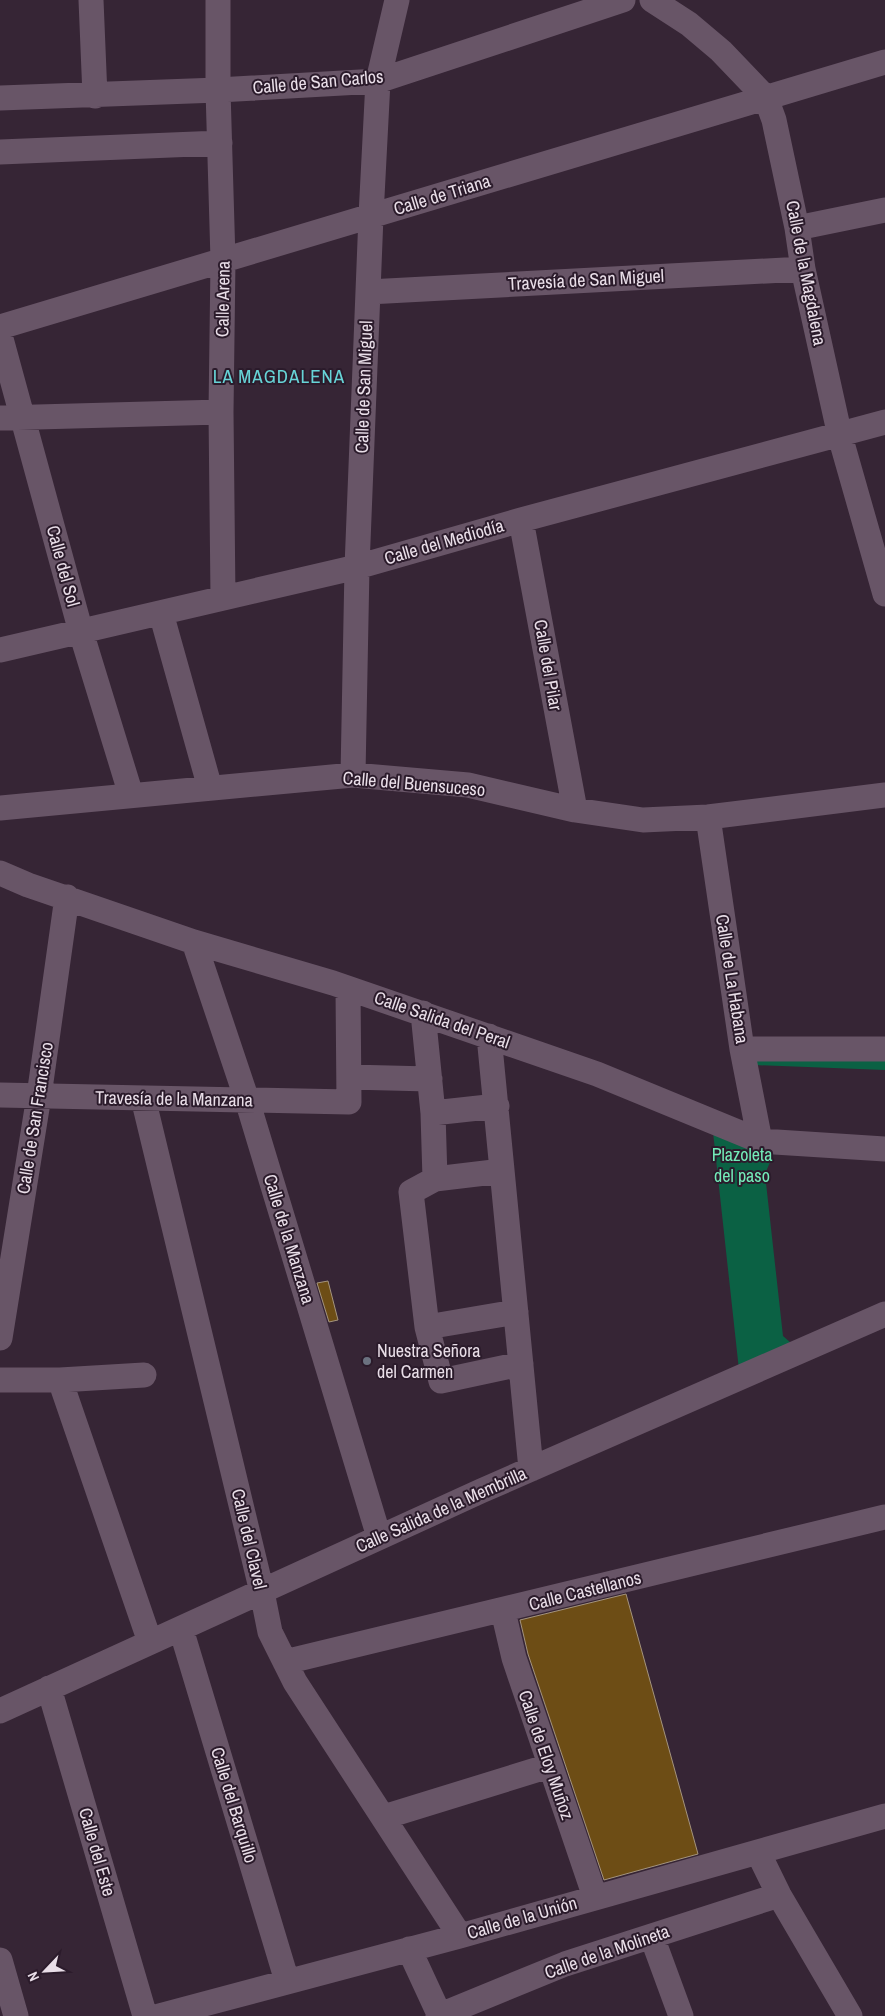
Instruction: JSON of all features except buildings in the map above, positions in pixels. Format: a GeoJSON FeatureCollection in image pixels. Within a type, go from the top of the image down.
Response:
{"type":"FeatureCollection","features":[{"type":"Feature","properties":{"kind":"street"},"geometry":{"type":"LineString","coordinates":[[91,0],[95,96]]}},
{"type":"Feature","properties":{"kind":"street","name":"Calle Arena"},"geometry":{"type":"LineString","coordinates":[[218,0],[218,90],[224,260],[221,412],[223,598]]}},
{"type":"Feature","properties":{"kind":"street","name":"Calle de San Miguel"},"geometry":{"type":"LineString","coordinates":[[353,775],[357,567],[378,81],[397,0]]}},
{"type":"Feature","properties":{"kind":"street","name":"Calle de San Carlos"},"geometry":{"type":"LineString","coordinates":[[0,98],[95,96],[378,81],[624,0]]}},
{"type":"Feature","properties":{"kind":"street","name":"Calle de la Magdalena"},"geometry":{"type":"LineString","coordinates":[[652,0],[689,12],[766,98],[774,120],[797,228],[803,269],[840,436],[885,594]]}},
{"type":"Feature","properties":{"kind":"street","name":"Calle de Triana"},"geometry":{"type":"LineString","coordinates":[[0,327],[885,62]]}},
{"type":"Feature","properties":{"kind":"street"},"geometry":{"type":"LineString","coordinates":[[0,152],[220,143]]}},
{"type":"Feature","properties":{"kind":"street"},"geometry":{"type":"LineString","coordinates":[[797,228],[885,210]]}},
{"type":"Feature","properties":{"kind":"street","name":"Travesía de San Miguel"},"geometry":{"type":"LineString","coordinates":[[368,292],[803,269]]}},
{"type":"Feature","properties":{"kind":"street","name":"Calle del Sol"},"geometry":{"type":"LineString","coordinates":[[0,335],[11,418],[81,632],[131,795]]}},
{"type":"Feature","properties":{"kind":"street"},"geometry":{"type":"LineString","coordinates":[[11,418],[221,412]]}},
{"type":"Feature","properties":{"kind":"street","name":"Calle del Mediodía"},"geometry":{"type":"LineString","coordinates":[[0,650],[357,567],[522,520],[840,436],[885,422]]}},
{"type":"Feature","properties":{"kind":"street","name":"Calle del Pilar"},"geometry":{"type":"LineString","coordinates":[[522,520],[575,810]]}},
{"type":"Feature","properties":{"kind":"street"},"geometry":{"type":"LineString","coordinates":[[161,613],[210,788]]}},
{"type":"Feature","properties":{"kind":"street","name":"Calle del Buensuceso"},"geometry":{"type":"LineString","coordinates":[[0,808],[353,775],[468,785],[575,810],[643,820],[708,817],[885,795]]}},
{"type":"Feature","properties":{"kind":"street","name":"Calle de La Habana"},"geometry":{"type":"LineString","coordinates":[[708,817],[742,1049],[760,1141]]}},
{"type":"Feature","properties":{"kind":"street","name":"Calle Salida del Peral"},"geometry":{"type":"LineString","coordinates":[[0,873],[28,885],[194,942],[423,1013],[597,1074],[760,1141],[885,1149]]}},
{"type":"Feature","properties":{"kind":"street","name":"Calle de San Francisco"},"geometry":{"type":"LineString","coordinates":[[0,1338],[8,1229],[39,1096],[67,897]]}},
{"type":"Feature","properties":{"kind":"street","name":"Calle de la Manzana"},"geometry":{"type":"LineString","coordinates":[[194,942],[246,1100],[379,1538]]}},
{"type":"Feature","properties":{"kind":"street"},"geometry":{"type":"LineString","coordinates":[[348,989],[349,1077],[430,1080]]}},
{"type":"Feature","properties":{"kind":"street"},"geometry":{"type":"LineString","coordinates":[[423,1013],[433,1113],[435,1179]]}},
{"type":"Feature","properties":{"kind":"street"},"geometry":{"type":"LineString","coordinates":[[489,1036],[531,1469]]}},
{"type":"Feature","properties":{"kind":"street"},"geometry":{"type":"LineString","coordinates":[[742,1049],[885,1049]]}},
{"type":"Feature","properties":{"kind":"street","name":"Travesía de la Manzana"},"geometry":{"type":"LineString","coordinates":[[0,1095],[349,1102],[349,1077]]}},
{"type":"Feature","properties":{"kind":"street","name":"Calle del Clavel"},"geometry":{"type":"LineString","coordinates":[[143,1098],[270,1632],[295,1682],[384,1816],[460,1936]]}},
{"type":"Feature","properties":{"kind":"street"},"geometry":{"type":"LineString","coordinates":[[433,1113],[497,1106]]}},
{"type":"Feature","properties":{"kind":"street"},"geometry":{"type":"LineString","coordinates":[[502,1171],[435,1179],[411,1192],[427,1327],[440,1381],[521,1364]]}},
{"type":"Feature","properties":{"kind":"street"},"geometry":{"type":"LineString","coordinates":[[427,1327],[516,1312]]}},
{"type":"Feature","properties":{"kind":"street","name":"Calle Salida de la Membrilla"},"geometry":{"type":"LineString","coordinates":[[0,1711],[531,1469],[885,1314]]}},
{"type":"Feature","properties":{"kind":"street"},"geometry":{"type":"LineString","coordinates":[[0,1380],[60,1380],[144,1375]]}},
{"type":"Feature","properties":{"kind":"street"},"geometry":{"type":"LineString","coordinates":[[60,1380],[150,1642]]}},
{"type":"Feature","properties":{"kind":"street","name":"Calle Castellanos"},"geometry":{"type":"LineString","coordinates":[[285,1662],[503,1611],[885,1517]]}},
{"type":"Feature","properties":{"kind":"street","name":"Calle de Eloy Muñoz"},"geometry":{"type":"LineString","coordinates":[[503,1611],[514,1658],[595,1897]]}},
{"type":"Feature","properties":{"kind":"street","name":"Calle del Barquillo"},"geometry":{"type":"LineString","coordinates":[[181,1629],[287,1981]]}},
{"type":"Feature","properties":{"kind":"street","name":"Calle del Este"},"geometry":{"type":"LineString","coordinates":[[49,1688],[144,2016]]}},
{"type":"Feature","properties":{"kind":"street"},"geometry":{"type":"LineString","coordinates":[[384,1816],[550,1766]]}},
{"type":"Feature","properties":{"kind":"street","name":"Calle de la Unión"},"geometry":{"type":"LineString","coordinates":[[159,2016],[460,1936],[885,1816]]}},
{"type":"Feature","properties":{"kind":"street"},"geometry":{"type":"LineString","coordinates":[[758,1852],[779,1894],[850,2016]]}},
{"type":"Feature","properties":{"kind":"street","name":"Calle de la Molineta"},"geometry":{"type":"LineString","coordinates":[[439,2016],[565,1964],[779,1894]]}},
{"type":"Feature","properties":{"kind":"street"},"geometry":{"type":"LineString","coordinates":[[652,1937],[681,2016]]}},
{"type":"Feature","properties":{"kind":"street"},"geometry":{"type":"LineString","coordinates":[[409,1949],[439,2016]]}},
{"type":"Feature","properties":{"kind":"street"},"geometry":{"type":"LineString","coordinates":[[0,1960],[16,2016]]}},
{"type":"Feature","properties":{"kind":"green space"},"geometry":{"type":"Polygon","coordinates":[[[751,1040],[885,1048],[885,1070],[754,1065],[751,1040]]]}},
{"type":"Feature","properties":{"kind":"green space","name":"Plazoleta del paso"},"geometry":{"type":"Polygon","coordinates":[[[713,1132],[776,1148],[765,1174],[783,1336],[791,1343],[739,1370],[713,1132]]]}},
{"type":"Feature","properties":{"kind":"place","name":"Nuestra Señora del Carmen"},"geometry":{"type":"Point","coordinates":[367,1361]}},
{"type":"Feature","properties":{"kind":"district","name":"LA MAGDALENA"},"geometry":{"type":"Point","coordinates":[279,376]}}]}
